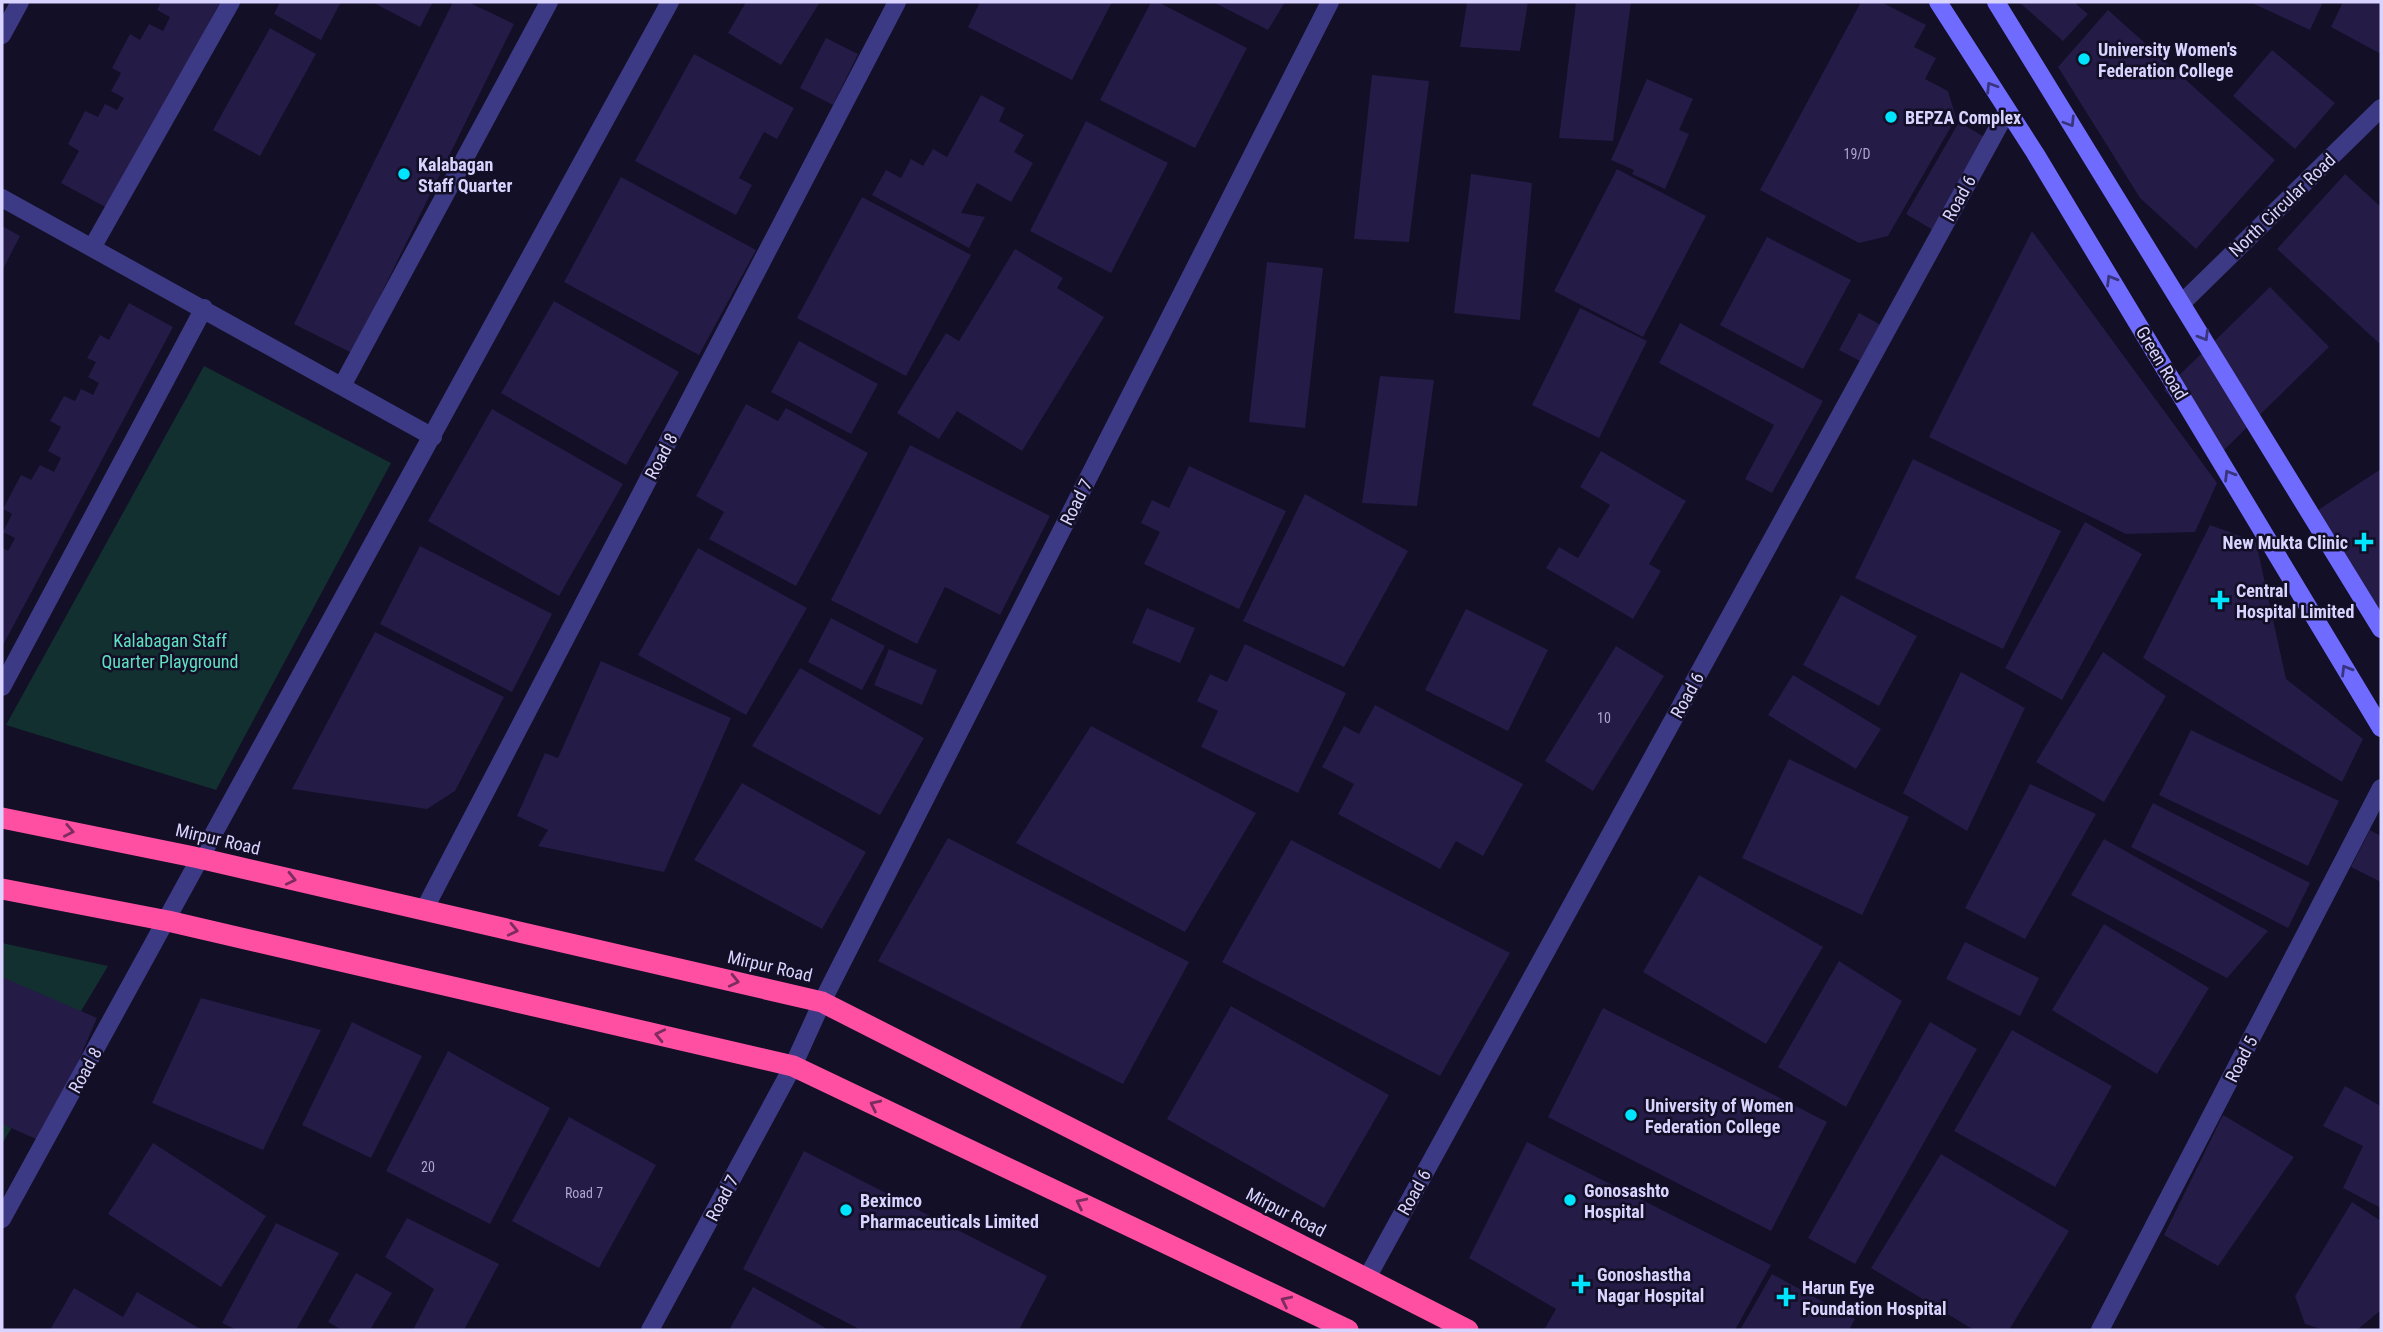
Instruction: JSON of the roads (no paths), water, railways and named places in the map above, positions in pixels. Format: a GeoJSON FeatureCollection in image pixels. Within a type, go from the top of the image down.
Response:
{"type":"FeatureCollection","features":[{"type":"Feature","properties":{"kind":"highway","name":"Mirpur Road"},"geometry":{"type":"LineString","coordinates":[[2,817],[199,858],[822,1002],[1468,1330]]}},
{"type":"Feature","properties":{"kind":"highway"},"geometry":{"type":"LineString","coordinates":[[2,889],[168,921],[793,1066],[1348,1330]]}},
{"type":"Feature","properties":{"kind":"main road","name":"Green Road"},"geometry":{"type":"LineString","coordinates":[[1938,2],[2007,111],[2381,728]]}},
{"type":"Feature","properties":{"kind":"main road"},"geometry":{"type":"LineString","coordinates":[[1996,2],[2183,302],[2381,628]]}},
{"type":"Feature","properties":{"kind":"street"},"geometry":{"type":"LineString","coordinates":[[2,36],[20,2]]}},
{"type":"Feature","properties":{"kind":"street"},"geometry":{"type":"LineString","coordinates":[[93,246],[231,2]]}},
{"type":"Feature","properties":{"kind":"street"},"geometry":{"type":"LineString","coordinates":[[342,386],[549,2]]}},
{"type":"Feature","properties":{"kind":"street","name":"Road 8"},"geometry":{"type":"LineString","coordinates":[[2,1219],[168,921],[199,858],[670,2]]}},
{"type":"Feature","properties":{"kind":"street","name":"Road 8"},"geometry":{"type":"LineString","coordinates":[[424,910],[897,2]]}},
{"type":"Feature","properties":{"kind":"street","name":"Road 7"},"geometry":{"type":"LineString","coordinates":[[650,1330],[793,1066],[822,1002],[1330,2]]}},
{"type":"Feature","properties":{"kind":"street","name":"North Circular Road"},"geometry":{"type":"LineString","coordinates":[[2183,302],[2381,108]]}},
{"type":"Feature","properties":{"kind":"street","name":"Road 6"},"geometry":{"type":"LineString","coordinates":[[1367,1278],[2007,111]]}},
{"type":"Feature","properties":{"kind":"street"},"geometry":{"type":"LineString","coordinates":[[2,198],[93,246],[433,437]]}},
{"type":"Feature","properties":{"kind":"street"},"geometry":{"type":"LineString","coordinates":[[2,687],[204,308]]}},
{"type":"Feature","properties":{"kind":"street","name":"Road 5"},"geometry":{"type":"LineString","coordinates":[[2100,1330],[2381,788]]}},
{"type":"Feature","properties":{"kind":"place","name":"University Women's Federation College"},"geometry":{"type":"Point","coordinates":[2084,59]}},
{"type":"Feature","properties":{"kind":"place","name":"BEPZA Complex"},"geometry":{"type":"Point","coordinates":[1891,117]}},
{"type":"Feature","properties":{"kind":"place","name":"Kalabagan Staff Quarter"},"geometry":{"type":"Point","coordinates":[404,174]}},
{"type":"Feature","properties":{"kind":"place","name":"New Mukta Clinic"},"geometry":{"type":"Point","coordinates":[2364,542]}},
{"type":"Feature","properties":{"kind":"place","name":"Central Hospital Limited"},"geometry":{"type":"Point","coordinates":[2220,600]}},
{"type":"Feature","properties":{"kind":"place","name":"University of Women Federation College"},"geometry":{"type":"Point","coordinates":[1631,1115]}},
{"type":"Feature","properties":{"kind":"place","name":"Gonosashto Hospital"},"geometry":{"type":"Point","coordinates":[1570,1200]}},
{"type":"Feature","properties":{"kind":"place","name":"Beximco Pharmaceuticals Limited"},"geometry":{"type":"Point","coordinates":[846,1210]}},
{"type":"Feature","properties":{"kind":"place","name":"Gonoshastha Nagar Hospital"},"geometry":{"type":"Point","coordinates":[1581,1284]}},
{"type":"Feature","properties":{"kind":"place","name":"Harun Eye Foundation Hospital"},"geometry":{"type":"Point","coordinates":[1786,1297]}},
{"type":"Feature","properties":{"kind":"park label","name":"Kalabagan Staff Quarter Playground"},"geometry":{"type":"Point","coordinates":[170,650]}}]}
